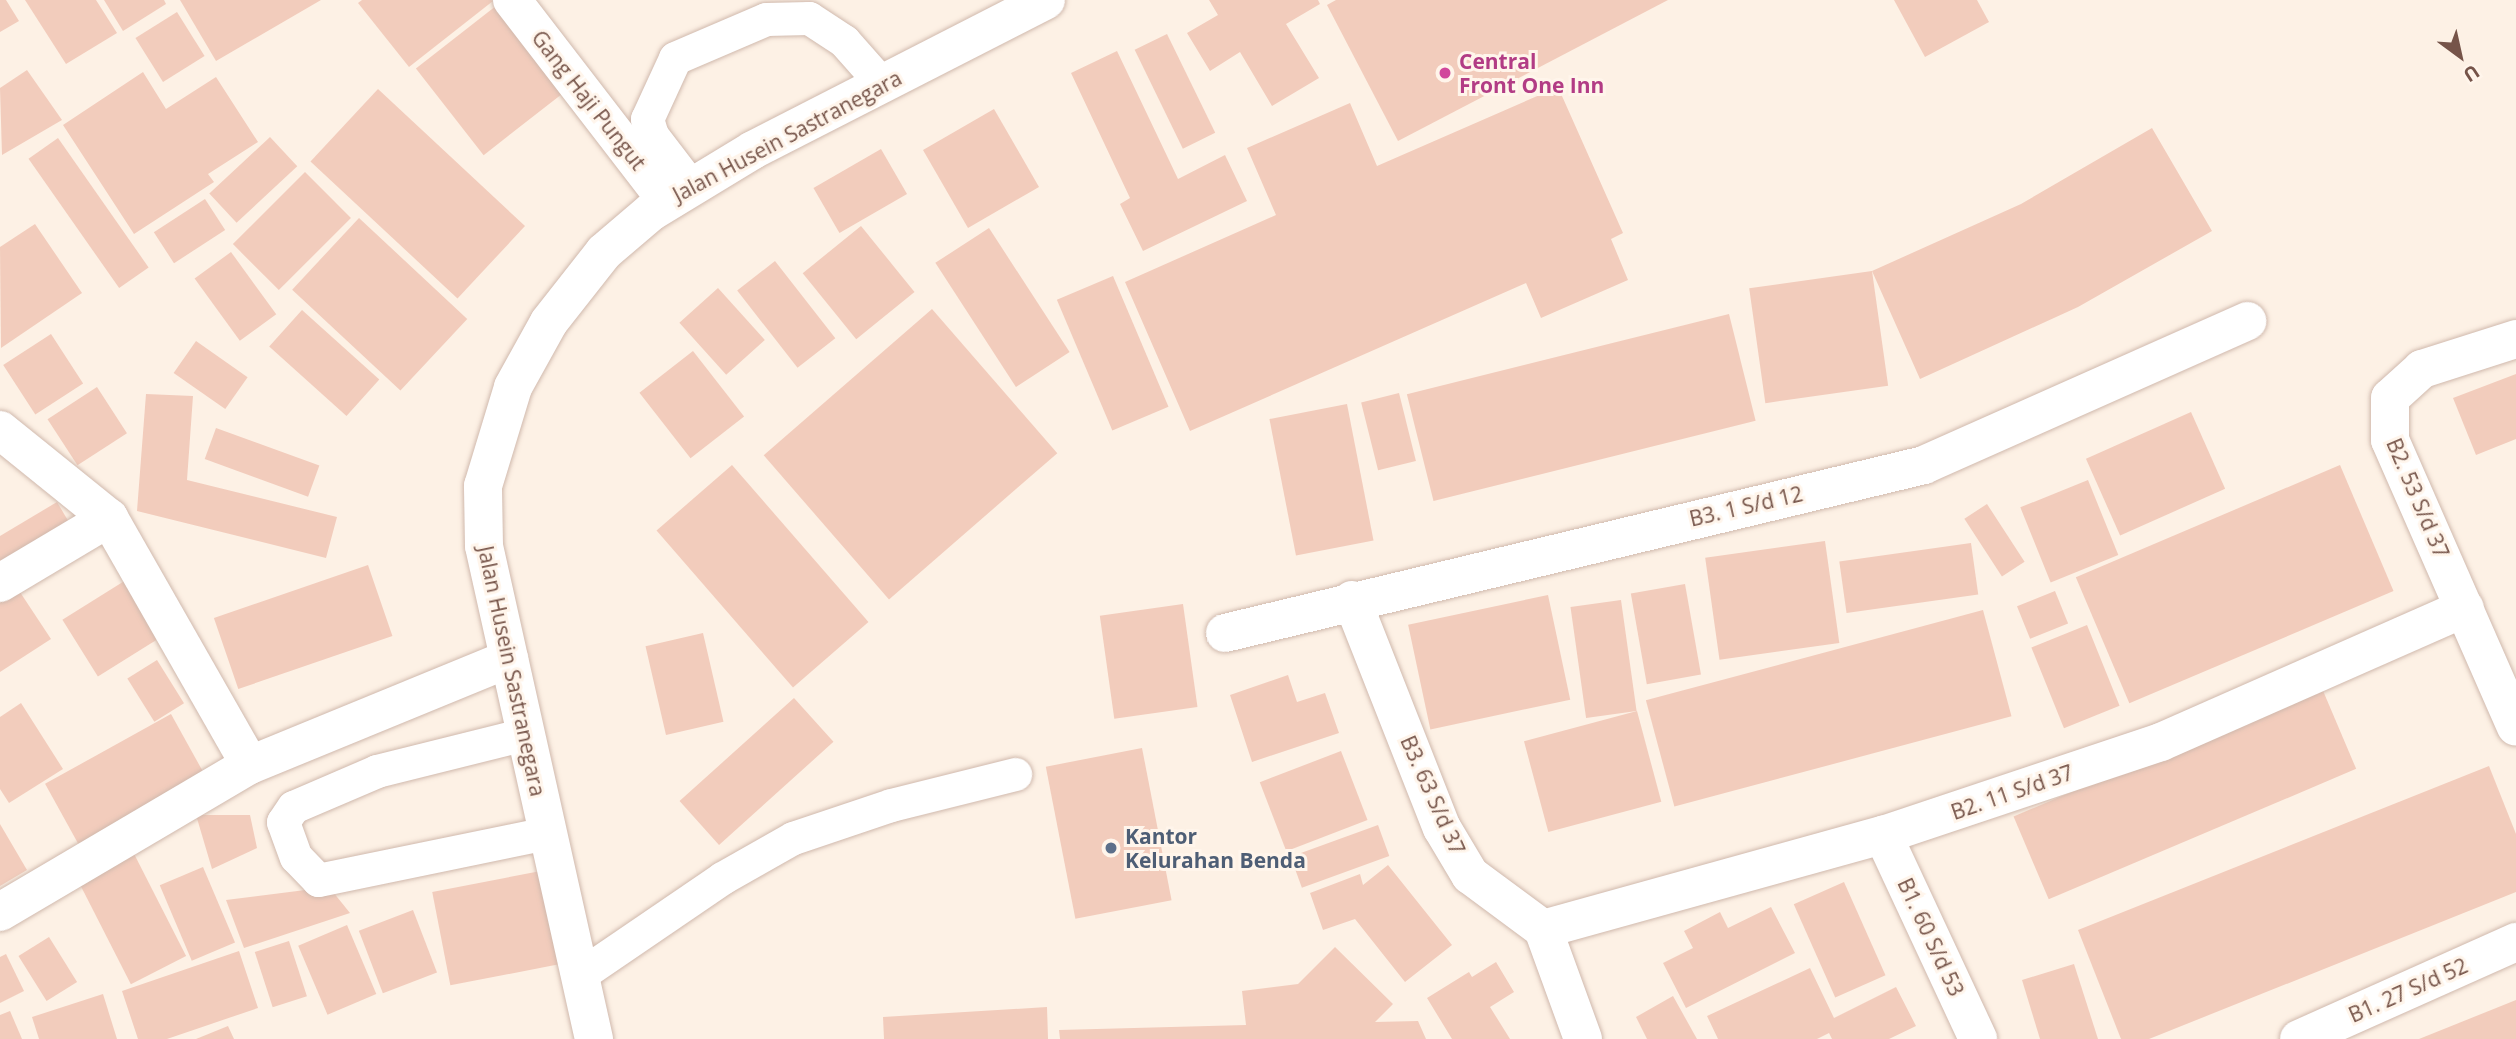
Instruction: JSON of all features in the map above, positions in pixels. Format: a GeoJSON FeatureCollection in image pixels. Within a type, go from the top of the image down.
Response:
{"type":"FeatureCollection","features":[{"type":"Feature","properties":{"kind":"street","name":"Gang Haji Pungut"},"geometry":{"type":"LineString","coordinates":[[512,0],[679,193]]}},
{"type":"Feature","properties":{"kind":"street","name":"Jalan Husein Sastranegara"},"geometry":{"type":"LineString","coordinates":[[594,1039],[484,546],[484,486],[513,387],[549,323],[604,251],[679,193],[1046,0]]}},
{"type":"Feature","properties":{"kind":"street","name":"B3. 1 S/d 12"},"geometry":{"type":"LineString","coordinates":[[1225,633],[1352,600],[1924,464],[2247,321]]}},
{"type":"Feature","properties":{"kind":"street","name":"B2. 53 S/d 37"},"geometry":{"type":"LineString","coordinates":[[2516,339],[2422,369],[2390,398],[2390,440],[2516,727]]}},
{"type":"Feature","properties":{"kind":"street"},"geometry":{"type":"LineString","coordinates":[[0,430],[109,518],[250,765]]}},
{"type":"Feature","properties":{"kind":"street"},"geometry":{"type":"LineString","coordinates":[[0,583],[109,518]]}},
{"type":"Feature","properties":{"kind":"street","name":"B3. 63 S/d 37"},"geometry":{"type":"LineString","coordinates":[[1352,600],[1442,828],[1470,875],[1543,929]]}},
{"type":"Feature","properties":{"kind":"street","name":"B2. 11 S/d 37"},"geometry":{"type":"LineString","coordinates":[[1543,929],[1883,835],[2161,742],[2465,608]]}},
{"type":"Feature","properties":{"kind":"street"},"geometry":{"type":"LineString","coordinates":[[0,912],[250,765],[509,659]]}},
{"type":"Feature","properties":{"kind":"street","name":"B1. 60 S/d 53"},"geometry":{"type":"LineString","coordinates":[[1883,835],[1978,1039]]}},
{"type":"Feature","properties":{"kind":"street"},"geometry":{"type":"LineString","coordinates":[[1543,929],[1583,1039]]}},
{"type":"Feature","properties":{"kind":"street","name":"B1. 27 S/d 52"},"geometry":{"type":"LineString","coordinates":[[2299,1039],[2516,942]]}},
{"type":"Feature","properties":{"kind":"lane"},"geometry":{"type":"LineString","coordinates":[[679,193],[647,119],[675,58],[766,19],[809,18],[844,41],[882,84]]}},
{"type":"Feature","properties":{"kind":"lane"},"geometry":{"type":"LineString","coordinates":[[525,734],[377,771],[293,807],[283,822],[296,857],[318,880],[547,833]]}},
{"type":"Feature","properties":{"kind":"lane"},"geometry":{"type":"LineString","coordinates":[[580,975],[722,878],[793,838],[891,805],[1015,774]]}},
{"type":"Feature","properties":{"kind":"building"},"geometry":{"type":"Polygon","coordinates":[[[0,0],[6,0],[19,21],[0,32],[0,0]]]}},
{"type":"Feature","properties":{"kind":"building"},"geometry":{"type":"Polygon","coordinates":[[[25,0],[96,0],[117,33],[66,64],[25,0]]]}},
{"type":"Feature","properties":{"kind":"building"},"geometry":{"type":"Polygon","coordinates":[[[104,0],[164,0],[166,4],[123,31],[104,0]]]}},
{"type":"Feature","properties":{"kind":"building"},"geometry":{"type":"Polygon","coordinates":[[[180,0],[321,0],[216,61],[180,0]]]}},
{"type":"Feature","properties":{"kind":"building"},"geometry":{"type":"Polygon","coordinates":[[[362,0],[493,1],[409,67],[358,3],[362,0]]]}},
{"type":"Feature","properties":{"kind":"building"},"geometry":{"type":"Polygon","coordinates":[[[1209,0],[1318,0],[1320,4],[1286,24],[1319,78],[1272,106],[1240,52],[1210,71],[1187,33],[1218,15],[1209,0]]]}},
{"type":"Feature","properties":{"kind":"building","name":"Central Front One Inn"},"geometry":{"type":"Polygon","coordinates":[[[1336,0],[1668,0],[1398,141],[1327,5],[1336,0]]]}},
{"type":"Feature","properties":{"kind":"building"},"geometry":{"type":"Polygon","coordinates":[[[1894,0],[1977,0],[1989,22],[1925,57],[1894,0]]]}},
{"type":"Feature","properties":{"kind":"building"},"geometry":{"type":"Polygon","coordinates":[[[501,2],[569,89],[484,155],[416,68],[501,2]]]}},
{"type":"Feature","properties":{"kind":"building"},"geometry":{"type":"Polygon","coordinates":[[[177,12],[205,56],[163,82],[135,38],[177,12]]]}},
{"type":"Feature","properties":{"kind":"building"},"geometry":{"type":"Polygon","coordinates":[[[1167,34],[1215,133],[1183,149],[1135,50],[1167,34]]]}},
{"type":"Feature","properties":{"kind":"building"},"geometry":{"type":"Polygon","coordinates":[[[1117,51],[1178,179],[1225,155],[1247,201],[1143,251],[1120,204],[1130,198],[1071,73],[1117,51]]]}},
{"type":"Feature","properties":{"kind":"building"},"geometry":{"type":"Polygon","coordinates":[[[27,70],[62,120],[2,155],[0,88],[27,70]]]}},
{"type":"Feature","properties":{"kind":"building"},"geometry":{"type":"Polygon","coordinates":[[[143,72],[166,109],[216,77],[258,142],[208,174],[214,182],[134,234],[63,125],[143,72]]]}},
{"type":"Feature","properties":{"kind":"building"},"geometry":{"type":"Polygon","coordinates":[[[1558,87],[1623,233],[1611,239],[1628,280],[1541,318],[1526,283],[1190,431],[1125,282],[1276,215],[1247,148],[1350,103],[1377,166],[1558,87]]]}},
{"type":"Feature","properties":{"kind":"building"},"geometry":{"type":"Polygon","coordinates":[[[378,89],[525,226],[457,298],[310,161],[378,89]]]}},
{"type":"Feature","properties":{"kind":"building"},"geometry":{"type":"Polygon","coordinates":[[[994,109],[1039,187],[968,228],[923,150],[994,109]]]}},
{"type":"Feature","properties":{"kind":"building"},"geometry":{"type":"Polygon","coordinates":[[[2152,128],[2212,231],[2078,307],[1920,379],[1872,271],[2021,204],[2152,128]]]}},
{"type":"Feature","properties":{"kind":"building"},"geometry":{"type":"Polygon","coordinates":[[[270,137],[297,166],[237,223],[209,194],[270,137]]]}},
{"type":"Feature","properties":{"kind":"building"},"geometry":{"type":"Polygon","coordinates":[[[58,138],[149,267],[119,288],[29,159],[58,138]]]}},
{"type":"Feature","properties":{"kind":"building"},"geometry":{"type":"Polygon","coordinates":[[[881,149],[907,194],[839,233],[813,188],[881,149]]]}},
{"type":"Feature","properties":{"kind":"building"},"geometry":{"type":"Polygon","coordinates":[[[305,172],[351,218],[279,290],[233,244],[305,172]]]}},
{"type":"Feature","properties":{"kind":"building"},"geometry":{"type":"Polygon","coordinates":[[[205,199],[225,230],[174,263],[154,232],[205,199]]]}},
{"type":"Feature","properties":{"kind":"building"},"geometry":{"type":"Polygon","coordinates":[[[359,218],[467,319],[400,391],[292,290],[359,218]]]}},
{"type":"Feature","properties":{"kind":"building"},"geometry":{"type":"Polygon","coordinates":[[[35,224],[82,293],[1,348],[0,247],[35,224]]]}},
{"type":"Feature","properties":{"kind":"building"},"geometry":{"type":"Polygon","coordinates":[[[861,226],[914,292],[856,339],[803,273],[861,226]]]}},
{"type":"Feature","properties":{"kind":"building"},"geometry":{"type":"Polygon","coordinates":[[[989,228],[1070,352],[1016,387],[935,263],[989,228]]]}},
{"type":"Feature","properties":{"kind":"building"},"geometry":{"type":"Polygon","coordinates":[[[231,252],[276,314],[240,341],[195,278],[231,252]]]}},
{"type":"Feature","properties":{"kind":"building"},"geometry":{"type":"Polygon","coordinates":[[[775,261],[835,338],[798,368],[737,291],[775,261]]]}},
{"type":"Feature","properties":{"kind":"building"},"geometry":{"type":"Polygon","coordinates":[[[1872,271],[1888,386],[1765,403],[1749,288],[1872,271]]]}},
{"type":"Feature","properties":{"kind":"building"},"geometry":{"type":"Polygon","coordinates":[[[1113,276],[1168,407],[1112,431],[1057,300],[1113,276]]]}},
{"type":"Feature","properties":{"kind":"building"},"geometry":{"type":"Polygon","coordinates":[[[718,288],[765,340],[726,375],[679,323],[718,288]]]}},
{"type":"Feature","properties":{"kind":"building"},"geometry":{"type":"Polygon","coordinates":[[[932,309],[1057,453],[889,599],[764,455],[932,309]]]}},
{"type":"Feature","properties":{"kind":"building"},"geometry":{"type":"Polygon","coordinates":[[[302,310],[379,380],[346,416],[269,346],[302,310]]]}},
{"type":"Feature","properties":{"kind":"building"},"geometry":{"type":"Polygon","coordinates":[[[1729,314],[1756,421],[1433,501],[1407,394],[1729,314]]]}},
{"type":"Feature","properties":{"kind":"building"},"geometry":{"type":"Polygon","coordinates":[[[51,334],[83,383],[35,415],[3,365],[51,334]]]}},
{"type":"Feature","properties":{"kind":"building"},"geometry":{"type":"Polygon","coordinates":[[[196,341],[248,377],[225,409],[174,373],[196,341]]]}},
{"type":"Feature","properties":{"kind":"building"},"geometry":{"type":"Polygon","coordinates":[[[693,351],[744,416],[691,458],[639,393],[693,351]]]}},
{"type":"Feature","properties":{"kind":"building"},"geometry":{"type":"Polygon","coordinates":[[[2516,374],[2516,439],[2476,455],[2453,398],[2516,374]]]}},
{"type":"Feature","properties":{"kind":"building"},"geometry":{"type":"Polygon","coordinates":[[[97,387],[127,433],[77,465],[48,419],[97,387]]]}},
{"type":"Feature","properties":{"kind":"building"},"geometry":{"type":"Polygon","coordinates":[[[1399,393],[1416,461],[1378,470],[1361,402],[1399,393]]]}},
{"type":"Feature","properties":{"kind":"building"},"geometry":{"type":"Polygon","coordinates":[[[146,394],[193,396],[187,480],[337,517],[326,558],[137,511],[146,394]]]}},
{"type":"Feature","properties":{"kind":"building"},"geometry":{"type":"Polygon","coordinates":[[[1347,404],[1374,540],[1296,556],[1269,419],[1347,404]]]}},
{"type":"Feature","properties":{"kind":"building"},"geometry":{"type":"Polygon","coordinates":[[[2191,412],[2225,489],[2120,536],[2086,459],[2191,412]]]}},
{"type":"Feature","properties":{"kind":"building"},"geometry":{"type":"Polygon","coordinates":[[[216,428],[319,466],[308,497],[205,459],[216,428]]]}},
{"type":"Feature","properties":{"kind":"building"},"geometry":{"type":"Polygon","coordinates":[[[732,465],[868,622],[793,688],[657,531],[732,465]]]}},
{"type":"Feature","properties":{"kind":"building"},"geometry":{"type":"Polygon","coordinates":[[[2340,465],[2394,591],[2129,703],[2076,577],[2340,465]]]}},
{"type":"Feature","properties":{"kind":"building"},"geometry":{"type":"Polygon","coordinates":[[[2088,480],[2118,555],[2051,582],[2020,507],[2088,480]]]}},
{"type":"Feature","properties":{"kind":"building"},"geometry":{"type":"Polygon","coordinates":[[[57,502],[73,529],[0,574],[0,536],[57,502]]]}},
{"type":"Feature","properties":{"kind":"building"},"geometry":{"type":"Polygon","coordinates":[[[1987,504],[2025,562],[2002,577],[1964,519],[1987,504]]]}},
{"type":"Feature","properties":{"kind":"building"},"geometry":{"type":"Polygon","coordinates":[[[1825,541],[1839,643],[1720,660],[1705,558],[1825,541]]]}},
{"type":"Feature","properties":{"kind":"building"},"geometry":{"type":"Polygon","coordinates":[[[1971,543],[1978,594],[1847,613],[1839,562],[1971,543]]]}},
{"type":"Feature","properties":{"kind":"building"},"geometry":{"type":"Polygon","coordinates":[[[368,565],[392,636],[238,689],[214,618],[368,565]]]}},
{"type":"Feature","properties":{"kind":"building"},"geometry":{"type":"Polygon","coordinates":[[[12,580],[51,639],[0,672],[0,588],[12,580]]]}},
{"type":"Feature","properties":{"kind":"building"},"geometry":{"type":"Polygon","coordinates":[[[126,580],[162,637],[98,677],[62,620],[126,580]]]}},
{"type":"Feature","properties":{"kind":"building"},"geometry":{"type":"Polygon","coordinates":[[[1685,584],[1701,675],[1647,684],[1631,594],[1685,584]]]}},
{"type":"Feature","properties":{"kind":"building"},"geometry":{"type":"Polygon","coordinates":[[[2055,591],[2068,623],[2030,639],[2017,606],[2055,591]]]}},
{"type":"Feature","properties":{"kind":"building"},"geometry":{"type":"Polygon","coordinates":[[[1548,595],[1570,700],[1430,729],[1408,625],[1548,595]]]}},
{"type":"Feature","properties":{"kind":"building"},"geometry":{"type":"Polygon","coordinates":[[[1621,600],[1637,711],[1586,718],[1570,607],[1621,600]]]}},
{"type":"Feature","properties":{"kind":"building"},"geometry":{"type":"Polygon","coordinates":[[[1183,604],[1197,707],[1114,719],[1100,616],[1183,604]]]}},
{"type":"Feature","properties":{"kind":"building"},"geometry":{"type":"Polygon","coordinates":[[[1983,610],[2011,716],[1674,807],[1646,700],[1983,610]]]}},
{"type":"Feature","properties":{"kind":"building"},"geometry":{"type":"Polygon","coordinates":[[[2087,625],[2120,706],[2064,728],[2031,647],[2087,625]]]}},
{"type":"Feature","properties":{"kind":"building"},"geometry":{"type":"Polygon","coordinates":[[[703,633],[723,722],[666,735],[646,646],[703,633]]]}},
{"type":"Feature","properties":{"kind":"building"},"geometry":{"type":"Polygon","coordinates":[[[157,660],[184,703],[154,722],[127,679],[157,660]]]}},
{"type":"Feature","properties":{"kind":"building"},"geometry":{"type":"Polygon","coordinates":[[[1288,675],[1297,702],[1325,693],[1339,733],[1252,762],[1230,695],[1288,675]]]}},
{"type":"Feature","properties":{"kind":"building"},"geometry":{"type":"Polygon","coordinates":[[[2321,686],[2356,769],[2049,899],[2014,817],[2321,686]]]}},
{"type":"Feature","properties":{"kind":"building"},"geometry":{"type":"Polygon","coordinates":[[[794,698],[833,742],[719,845],[680,801],[794,698]]]}},
{"type":"Feature","properties":{"kind":"building"},"geometry":{"type":"Polygon","coordinates":[[[21,703],[63,769],[9,803],[0,789],[0,717],[21,703]]]}},
{"type":"Feature","properties":{"kind":"building"},"geometry":{"type":"Polygon","coordinates":[[[1637,711],[1661,802],[1548,832],[1524,741],[1637,711]]]}},
{"type":"Feature","properties":{"kind":"building"},"geometry":{"type":"Polygon","coordinates":[[[171,714],[209,783],[83,853],[45,784],[171,714]]]}},
{"type":"Feature","properties":{"kind":"building","name":"Kantor Kelurahan Benda"},"geometry":{"type":"Polygon","coordinates":[[[1142,748],[1172,900],[1075,919],[1046,767],[1142,748]]]}},
{"type":"Feature","properties":{"kind":"building"},"geometry":{"type":"Polygon","coordinates":[[[1341,751],[1368,820],[1286,851],[1260,782],[1341,751]]]}},
{"type":"Feature","properties":{"kind":"building"},"geometry":{"type":"Polygon","coordinates":[[[2489,766],[2516,834],[2516,892],[2149,1039],[2121,1039],[2078,930],[2489,766]]]}},
{"type":"Feature","properties":{"kind":"building"},"geometry":{"type":"Polygon","coordinates":[[[196,815],[250,815],[257,848],[212,869],[196,815]]]}},
{"type":"Feature","properties":{"kind":"building"},"geometry":{"type":"Polygon","coordinates":[[[0,824],[27,870],[0,886],[0,824]]]}},
{"type":"Feature","properties":{"kind":"building"},"geometry":{"type":"Polygon","coordinates":[[[1378,825],[1389,856],[1302,888],[1291,857],[1378,825]]]}},
{"type":"Feature","properties":{"kind":"building"},"geometry":{"type":"Polygon","coordinates":[[[128,842],[186,956],[131,984],[73,870],[128,842]]]}},
{"type":"Feature","properties":{"kind":"building"},"geometry":{"type":"Polygon","coordinates":[[[1388,865],[1452,945],[1405,982],[1355,919],[1323,930],[1310,893],[1360,874],[1363,885],[1388,865]]]}},
{"type":"Feature","properties":{"kind":"building"},"geometry":{"type":"Polygon","coordinates":[[[203,867],[235,942],[192,961],[160,885],[203,867]]]}},
{"type":"Feature","properties":{"kind":"building"},"geometry":{"type":"Polygon","coordinates":[[[551,869],[569,962],[450,985],[432,892],[551,869]]]}},
{"type":"Feature","properties":{"kind":"building"},"geometry":{"type":"Polygon","coordinates":[[[1844,882],[1885,975],[1835,998],[1794,904],[1844,882]]]}},
{"type":"Feature","properties":{"kind":"building"},"geometry":{"type":"Polygon","coordinates":[[[329,887],[350,913],[244,948],[226,900],[329,887]]]}},
{"type":"Feature","properties":{"kind":"building"},"geometry":{"type":"Polygon","coordinates":[[[1771,907],[1795,953],[1686,1008],[1663,963],[1693,948],[1684,931],[1720,912],[1728,928],[1771,907]]]}},
{"type":"Feature","properties":{"kind":"building"},"geometry":{"type":"Polygon","coordinates":[[[413,910],[437,973],[383,993],[359,931],[413,910]]]}},
{"type":"Feature","properties":{"kind":"building"},"geometry":{"type":"Polygon","coordinates":[[[347,925],[376,994],[328,1015],[298,946],[347,925]]]}},
{"type":"Feature","properties":{"kind":"building"},"geometry":{"type":"Polygon","coordinates":[[[49,937],[77,982],[47,1001],[18,956],[49,937]]]}},
{"type":"Feature","properties":{"kind":"building"},"geometry":{"type":"Polygon","coordinates":[[[289,941],[307,996],[273,1007],[255,952],[289,941]]]}},
{"type":"Feature","properties":{"kind":"building"},"geometry":{"type":"Polygon","coordinates":[[[1335,947],[1393,1004],[1375,1022],[1418,1021],[1426,1039],[1060,1039],[1059,1030],[1246,1025],[1242,991],[1298,984],[1335,947]]]}},
{"type":"Feature","properties":{"kind":"building"},"geometry":{"type":"Polygon","coordinates":[[[239,951],[258,1008],[167,1039],[138,1039],[122,991],[239,951]]]}},
{"type":"Feature","properties":{"kind":"building"},"geometry":{"type":"Polygon","coordinates":[[[6,954],[24,991],[0,1003],[0,957],[6,954]]]}},
{"type":"Feature","properties":{"kind":"building"},"geometry":{"type":"Polygon","coordinates":[[[1496,962],[1514,992],[1490,1007],[1510,1039],[1452,1039],[1427,998],[1469,972],[1472,977],[1496,962]]]}},
{"type":"Feature","properties":{"kind":"building"},"geometry":{"type":"Polygon","coordinates":[[[2074,964],[2098,1039],[2040,1039],[2022,980],[2074,964]]]}},
{"type":"Feature","properties":{"kind":"building"},"geometry":{"type":"Polygon","coordinates":[[[1810,968],[1834,1018],[1896,987],[1916,1026],[1889,1039],[1832,1039],[1829,1033],[1817,1039],[1718,1039],[1707,1016],[1810,968]]]}},
{"type":"Feature","properties":{"kind":"building"},"geometry":{"type":"Polygon","coordinates":[[[103,994],[117,1039],[39,1039],[32,1017],[103,994]]]}},
{"type":"Feature","properties":{"kind":"building"},"geometry":{"type":"Polygon","coordinates":[[[1673,996],[1697,1039],[1647,1039],[1636,1017],[1673,996]]]}},
{"type":"Feature","properties":{"kind":"building"},"geometry":{"type":"Polygon","coordinates":[[[2516,1000],[2516,1039],[2419,1039],[2516,1000]]]}},
{"type":"Feature","properties":{"kind":"building"},"geometry":{"type":"Polygon","coordinates":[[[1047,1007],[1048,1039],[884,1039],[883,1017],[1047,1007]]]}},
{"type":"Feature","properties":{"kind":"building"},"geometry":{"type":"Polygon","coordinates":[[[10,1011],[22,1039],[0,1039],[0,1015],[10,1011]]]}},
{"type":"Feature","properties":{"kind":"building"},"geometry":{"type":"Polygon","coordinates":[[[228,1026],[234,1039],[196,1039],[228,1026]]]}},
{"type":"Feature","properties":{"kind":"place","name":"Central Front One Inn"},"geometry":{"type":"Point","coordinates":[1445,73]}},
{"type":"Feature","properties":{"kind":"place","name":"Kantor Kelurahan Benda"},"geometry":{"type":"Point","coordinates":[1111,848]}}]}
